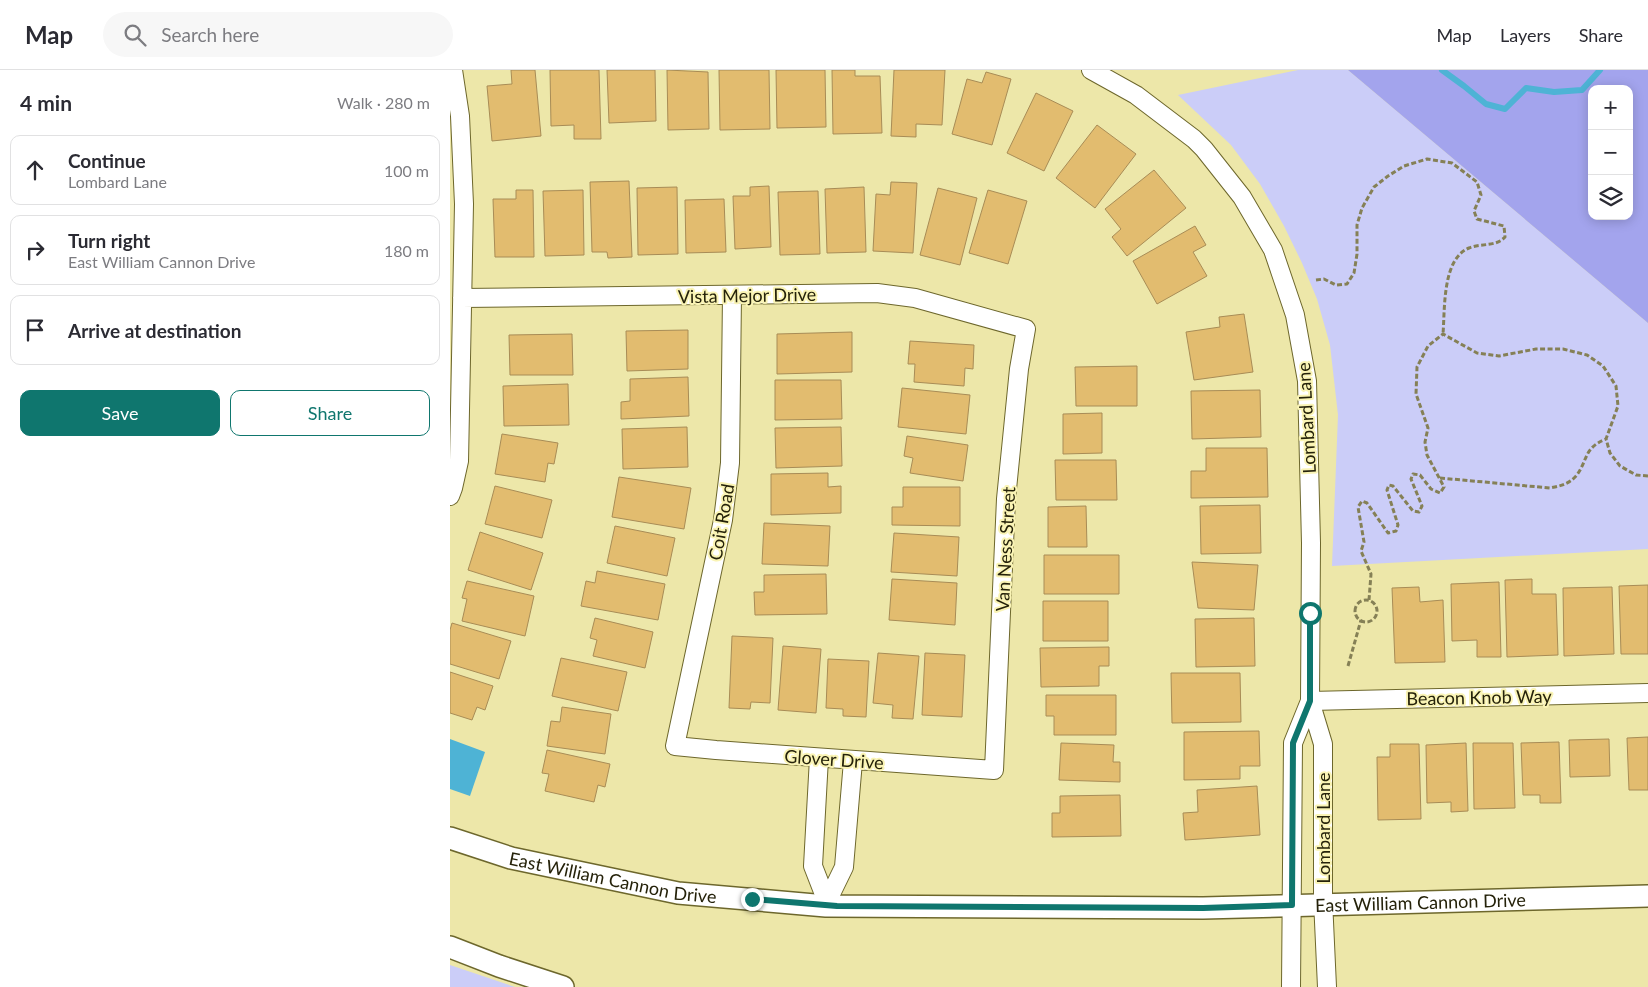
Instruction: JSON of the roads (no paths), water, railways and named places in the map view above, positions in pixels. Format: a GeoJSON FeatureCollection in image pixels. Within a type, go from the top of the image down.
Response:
{"type":"FeatureCollection","features":[{"type":"Feature","properties":{"kind":"street"},"geometry":{"type":"LineString","coordinates":[[450,496],[459,461],[464,204],[462,137],[453,70]]}},
{"type":"Feature","properties":{"kind":"street","name":"Lombard Lane"},"geometry":{"type":"LineString","coordinates":[[1090,70],[1136,95],[1204,148],[1242,197],[1273,250],[1295,315],[1307,381],[1311,544],[1310,701],[1322,744],[1326,987]]}},
{"type":"Feature","properties":{"kind":"street","name":"Vista Mejor Drive"},"geometry":{"type":"LineString","coordinates":[[462,298],[877,294],[914,298],[1026,329]]}},
{"type":"Feature","properties":{"kind":"street","name":"Coit Road"},"geometry":{"type":"LineString","coordinates":[[675,746],[728,489],[732,295]]}},
{"type":"Feature","properties":{"kind":"street","name":"Van Ness Street"},"geometry":{"type":"LineString","coordinates":[[994,770],[1006,499],[1019,369],[1026,329]]}},
{"type":"Feature","properties":{"kind":"street","name":"Beacon Knob Way"},"geometry":{"type":"LineString","coordinates":[[1310,701],[1648,693]]}},
{"type":"Feature","properties":{"kind":"street","name":"Lombard Lane"},"geometry":{"type":"LineString","coordinates":[[1291,987],[1293,743],[1310,701]]}},
{"type":"Feature","properties":{"kind":"street","name":"Glover Drive"},"geometry":{"type":"LineString","coordinates":[[675,746],[853,761],[994,770]]}},
{"type":"Feature","properties":{"kind":"street"},"geometry":{"type":"LineString","coordinates":[[819,758],[813,866],[827,902],[844,867],[853,761]]}},
{"type":"Feature","properties":{"kind":"street","name":"East William Cannon Drive"},"geometry":{"type":"LineString","coordinates":[[450,838],[511,858],[678,893],[826,906],[1203,908],[1648,896]]}},
{"type":"Feature","properties":{"kind":"street"},"geometry":{"type":"LineString","coordinates":[[450,947],[499,966],[563,987]]}},
{"type":"Feature","properties":{"kind":"waterway"},"geometry":{"type":"LineString","coordinates":[[1442,70],[1486,104],[1505,109],[1526,88],[1554,92],[1582,90],[1600,70]]}}]}
